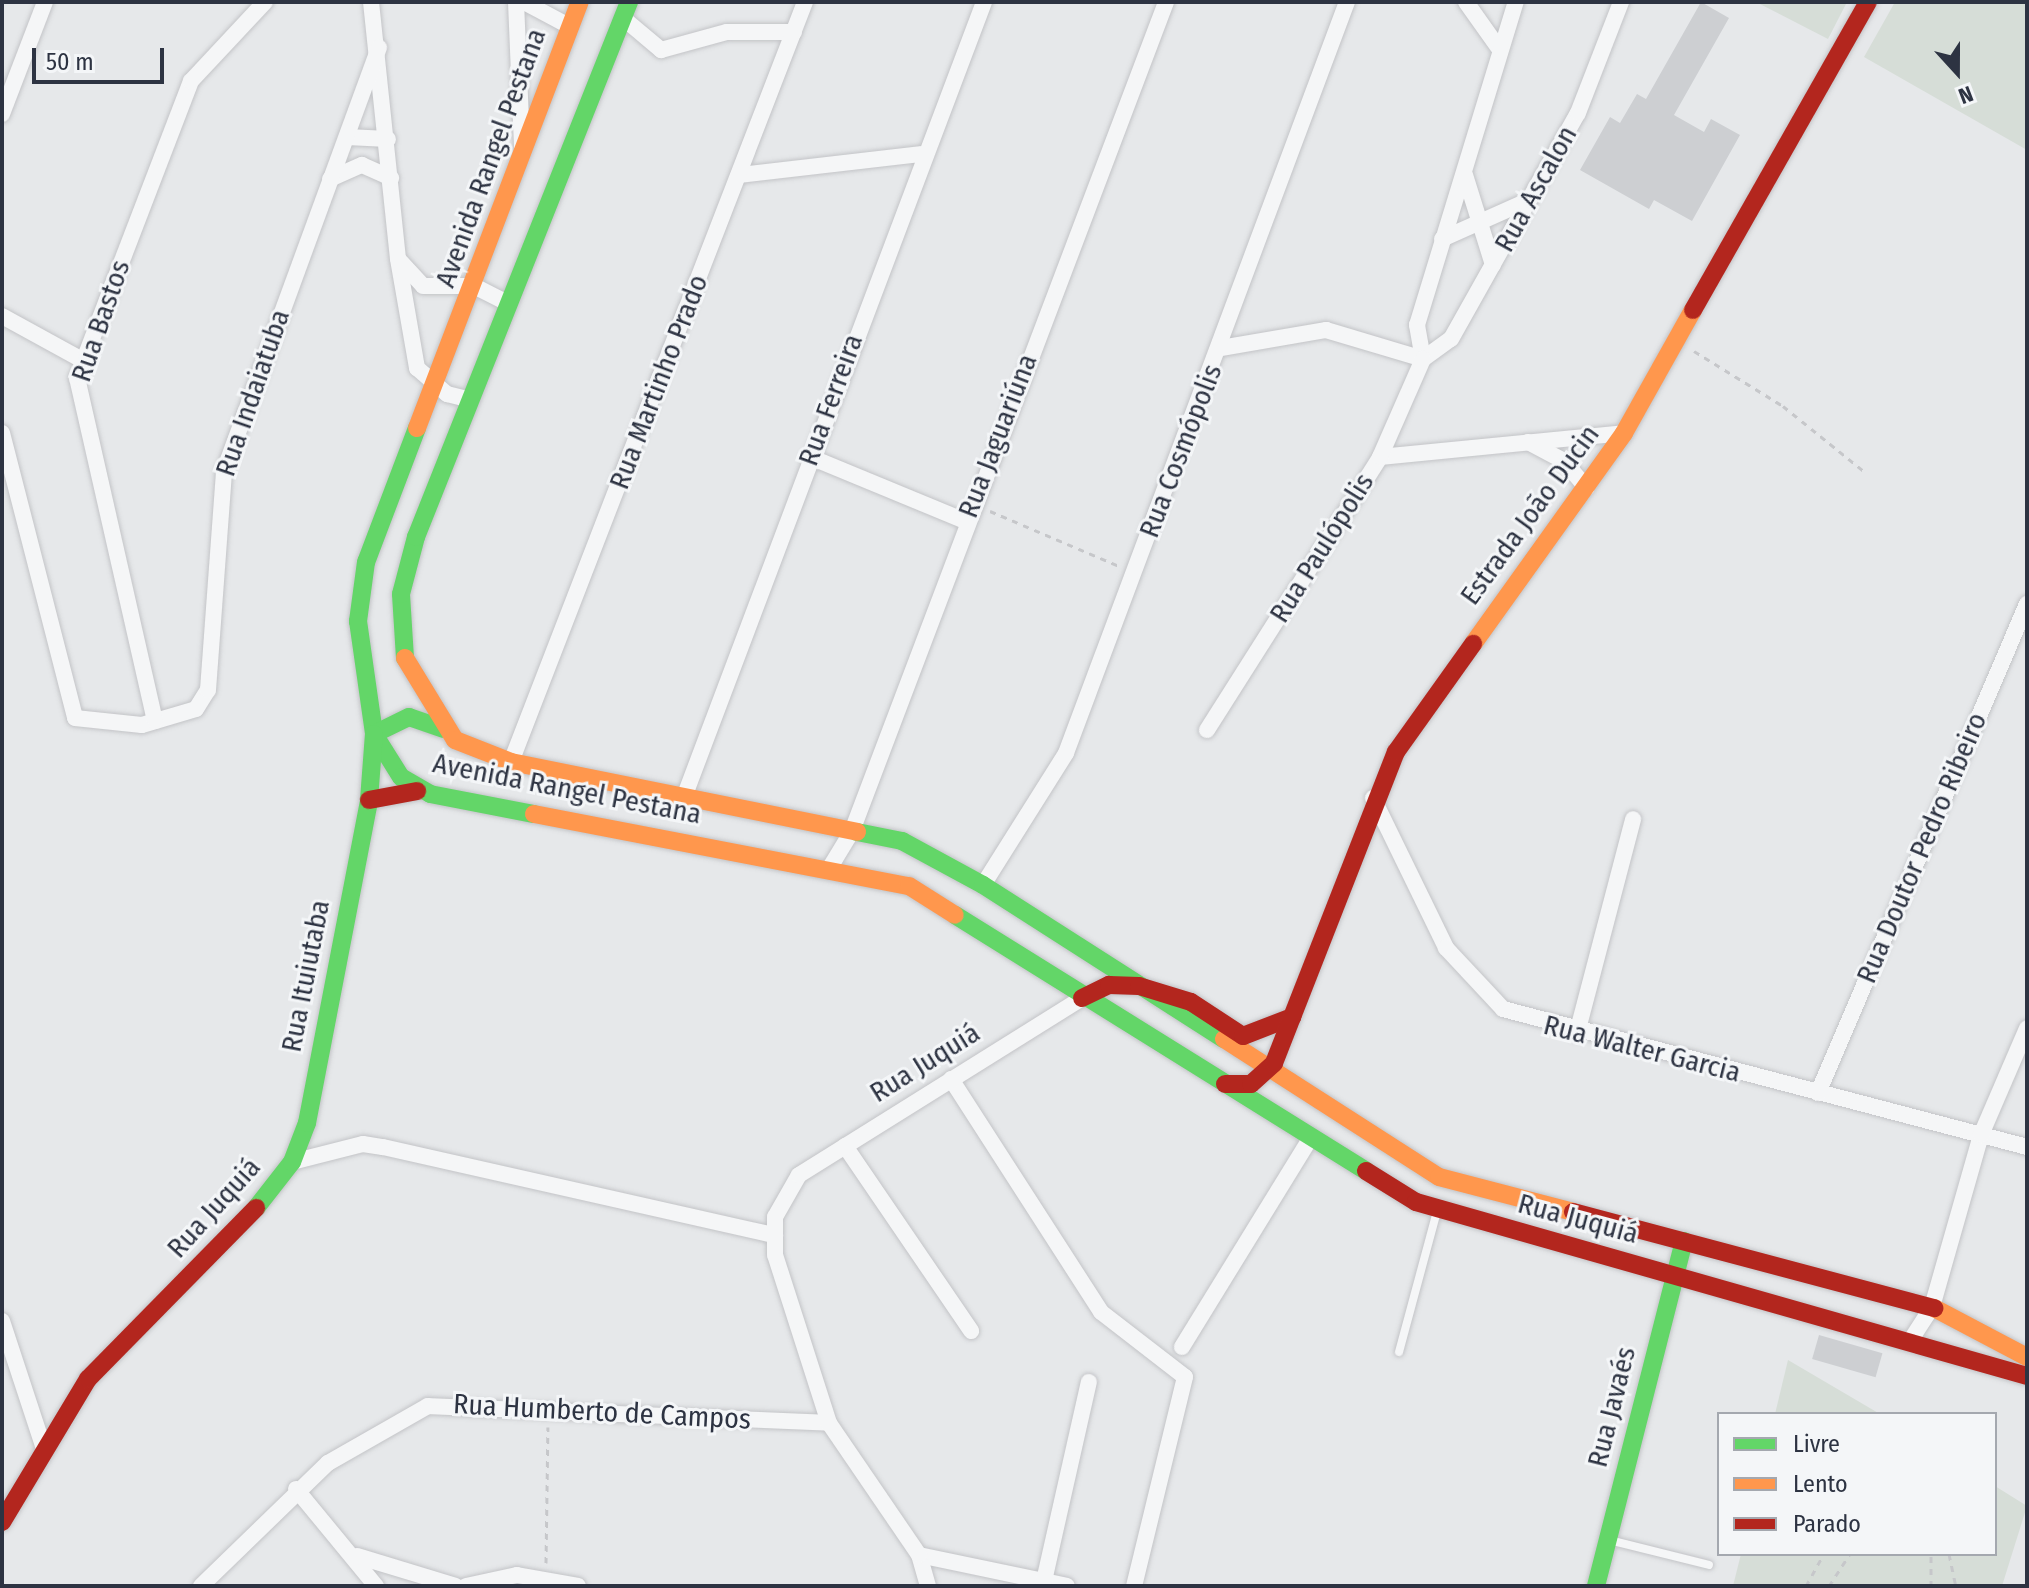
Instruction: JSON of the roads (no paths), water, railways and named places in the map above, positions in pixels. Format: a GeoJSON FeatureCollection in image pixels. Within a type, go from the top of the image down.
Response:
{"type":"FeatureCollection","features":[{"type":"Feature","properties":{"kind":"main road","name":"Avenida Rangel Pestana"},"geometry":{"type":"LineString","coordinates":[[580,2],[434,384],[360,589],[361,681],[374,734],[417,791],[829,869],[934,897],[1082,998]]}},
{"type":"Feature","properties":{"kind":"main road","name":"Estrada João Ducin"},"geometry":{"type":"LineString","coordinates":[[1268,1072],[1292,1017],[1373,798],[1432,695],[1587,488],[1624,433],[1868,2]]}},
{"type":"Feature","properties":{"kind":"main road","name":"Avenida Rangel Pestana"},"geometry":{"type":"LineString","coordinates":[[626,10],[416,537],[401,594],[405,659],[444,729],[468,749],[511,762],[683,800],[902,841],[983,885],[1139,986]]}},
{"type":"Feature","properties":{"kind":"main road"},"geometry":{"type":"LineString","coordinates":[[374,734],[409,717],[444,729]]}},
{"type":"Feature","properties":{"kind":"main road","name":"Rua Ituiutaba"},"geometry":{"type":"LineString","coordinates":[[292,1162],[307,1123],[369,800],[374,734]]}},
{"type":"Feature","properties":{"kind":"main road"},"geometry":{"type":"LineString","coordinates":[[369,800],[417,791]]}},
{"type":"Feature","properties":{"kind":"main road"},"geometry":{"type":"LineString","coordinates":[[1082,998],[1109,985],[1139,986],[1191,1002],[1243,1036],[1268,1032],[1292,1017]]}},
{"type":"Feature","properties":{"kind":"main road","name":"Rua Juquiá"},"geometry":{"type":"LineString","coordinates":[[1139,986],[1268,1072],[1439,1177],[1932,1307],[2027,1357]]}},
{"type":"Feature","properties":{"kind":"main road","name":"Rua Juquiá"},"geometry":{"type":"LineString","coordinates":[[1082,998],[1437,1210],[1912,1338],[2027,1376]]}},
{"type":"Feature","properties":{"kind":"main road"},"geometry":{"type":"LineString","coordinates":[[1220,1083],[1245,1086],[1268,1072]]}},
{"type":"Feature","properties":{"kind":"main road","name":"Rua Juquiá"},"geometry":{"type":"LineString","coordinates":[[2,1522],[88,1379],[242,1226],[292,1162]]}},
{"type":"Feature","properties":{"kind":"main road","name":"Rua Javaés"},"geometry":{"type":"LineString","coordinates":[[1596,1586],[1684,1241]]}},
{"type":"Feature","properties":{"kind":"street"},"geometry":{"type":"LineString","coordinates":[[2,114],[45,2]]}},
{"type":"Feature","properties":{"kind":"street","name":"Rua Bastos"},"geometry":{"type":"LineString","coordinates":[[155,721],[75,394],[82,360],[191,81],[265,2]]}},
{"type":"Feature","properties":{"kind":"street"},"geometry":{"type":"LineString","coordinates":[[371,2],[379,47],[398,259],[417,368],[434,384],[471,400]]}},
{"type":"Feature","properties":{"kind":"street"},"geometry":{"type":"LineString","coordinates":[[516,2],[522,155]]}},
{"type":"Feature","properties":{"kind":"street"},"geometry":{"type":"LineString","coordinates":[[524,2],[569,26]]}},
{"type":"Feature","properties":{"kind":"street","name":"Rua Martinho Prado"},"geometry":{"type":"LineString","coordinates":[[511,762],[805,2]]}},
{"type":"Feature","properties":{"kind":"street","name":"Rua Ferreira"},"geometry":{"type":"LineString","coordinates":[[683,800],[921,154],[984,2]]}},
{"type":"Feature","properties":{"kind":"street","name":"Rua Jaguariúna"},"geometry":{"type":"LineString","coordinates":[[829,869],[852,831],[965,521],[1166,2]]}},
{"type":"Feature","properties":{"kind":"street","name":"Rua Cosmópolis"},"geometry":{"type":"LineString","coordinates":[[983,885],[1066,753],[1221,348],[1347,2]]}},
{"type":"Feature","properties":{"kind":"street"},"geometry":{"type":"LineString","coordinates":[[1466,2],[1498,47]]}},
{"type":"Feature","properties":{"kind":"street"},"geometry":{"type":"LineString","coordinates":[[1221,348],[1326,330],[1423,359],[1417,325],[1498,47],[1516,2]]}},
{"type":"Feature","properties":{"kind":"street","name":"Rua Ascalon"},"geometry":{"type":"LineString","coordinates":[[1423,359],[1451,339],[1530,199],[1596,74],[1621,2]]}},
{"type":"Feature","properties":{"kind":"street"},"geometry":{"type":"LineString","coordinates":[[626,10],[661,50],[737,30],[794,32]]}},
{"type":"Feature","properties":{"kind":"street","name":"Rua Indaiatuba"},"geometry":{"type":"LineString","coordinates":[[155,721],[205,700],[224,471],[379,47]]}},
{"type":"Feature","properties":{"kind":"street"},"geometry":{"type":"LineString","coordinates":[[347,137],[388,139]]}},
{"type":"Feature","properties":{"kind":"street"},"geometry":{"type":"LineString","coordinates":[[740,175],[921,154]]}},
{"type":"Feature","properties":{"kind":"street"},"geometry":{"type":"LineString","coordinates":[[330,179],[362,165],[391,178]]}},
{"type":"Feature","properties":{"kind":"street"},"geometry":{"type":"LineString","coordinates":[[1464,165],[1493,265]]}},
{"type":"Feature","properties":{"kind":"street"},"geometry":{"type":"LineString","coordinates":[[1442,239],[1530,199]]}},
{"type":"Feature","properties":{"kind":"street"},"geometry":{"type":"LineString","coordinates":[[398,259],[423,286],[474,286],[509,304]]}},
{"type":"Feature","properties":{"kind":"street"},"geometry":{"type":"LineString","coordinates":[[2,316],[82,360]]}},
{"type":"Feature","properties":{"kind":"street","name":"Rua Paulópolis"},"geometry":{"type":"LineString","coordinates":[[1207,730],[1380,457],[1423,359]]}},
{"type":"Feature","properties":{"kind":"street"},"geometry":{"type":"LineString","coordinates":[[2,433],[75,718],[155,721]]}},
{"type":"Feature","properties":{"kind":"street"},"geometry":{"type":"LineString","coordinates":[[1380,457],[1624,433]]}},
{"type":"Feature","properties":{"kind":"street"},"geometry":{"type":"LineString","coordinates":[[1528,442],[1564,461],[1587,488]]}},
{"type":"Feature","properties":{"kind":"street"},"geometry":{"type":"LineString","coordinates":[[810,457],[965,521]]}},
{"type":"Feature","properties":{"kind":"street","name":"Rua Doutor Pedro Ribeiro"},"geometry":{"type":"LineString","coordinates":[[1818,1093],[2027,604]]}},
{"type":"Feature","properties":{"kind":"street","name":"Rua Walter Garcia"},"geometry":{"type":"LineString","coordinates":[[1373,798],[1468,979],[1516,1016],[2027,1147]]}},
{"type":"Feature","properties":{"kind":"street"},"geometry":{"type":"LineString","coordinates":[[1577,1033],[1633,819]]}},
{"type":"Feature","properties":{"kind":"street","name":"Rua Juquiá"},"geometry":{"type":"LineString","coordinates":[[292,1162],[363,1144],[383,1147],[775,1235],[787,1189],[845,1146],[1082,998]]}},
{"type":"Feature","properties":{"kind":"street"},"geometry":{"type":"LineString","coordinates":[[1912,1338],[1932,1307],[1981,1135],[2027,1028]]}},
{"type":"Feature","properties":{"kind":"street"},"geometry":{"type":"LineString","coordinates":[[951,1079],[1101,1312],[1179,1368],[1185,1388],[1134,1586]]}},
{"type":"Feature","properties":{"kind":"street"},"geometry":{"type":"LineString","coordinates":[[1182,1347],[1311,1137]]}},
{"type":"Feature","properties":{"kind":"street"},"geometry":{"type":"LineString","coordinates":[[845,1146],[971,1331]]}},
{"type":"Feature","properties":{"kind":"street"},"geometry":{"type":"LineString","coordinates":[[775,1235],[829,1423],[919,1555],[928,1586]]}},
{"type":"Feature","properties":{"kind":"street"},"geometry":{"type":"LineString","coordinates":[[2,1321],[44,1449]]}},
{"type":"Feature","properties":{"kind":"street"},"geometry":{"type":"LineString","coordinates":[[1044,1581],[1089,1382]]}},
{"type":"Feature","properties":{"kind":"street","name":"Rua Humberto de Campos"},"geometry":{"type":"LineString","coordinates":[[201,1586],[296,1489],[428,1406],[548,1407],[829,1423]]}},
{"type":"Feature","properties":{"kind":"street"},"geometry":{"type":"LineString","coordinates":[[296,1489],[357,1556],[376,1586]]}},
{"type":"Feature","properties":{"kind":"street"},"geometry":{"type":"LineString","coordinates":[[919,1555],[1067,1586]]}},
{"type":"Feature","properties":{"kind":"street"},"geometry":{"type":"LineString","coordinates":[[357,1556],[456,1586]]}},
{"type":"Feature","properties":{"kind":"street"},"geometry":{"type":"LineString","coordinates":[[466,1586],[546,1577],[578,1586]]}},
{"type":"Feature","properties":{"kind":"lane"},"geometry":{"type":"LineString","coordinates":[[1399,1352],[1437,1210]]}},
{"type":"Feature","properties":{"kind":"lane"},"geometry":{"type":"LineString","coordinates":[[1607,1540],[1709,1565]]}}]}
